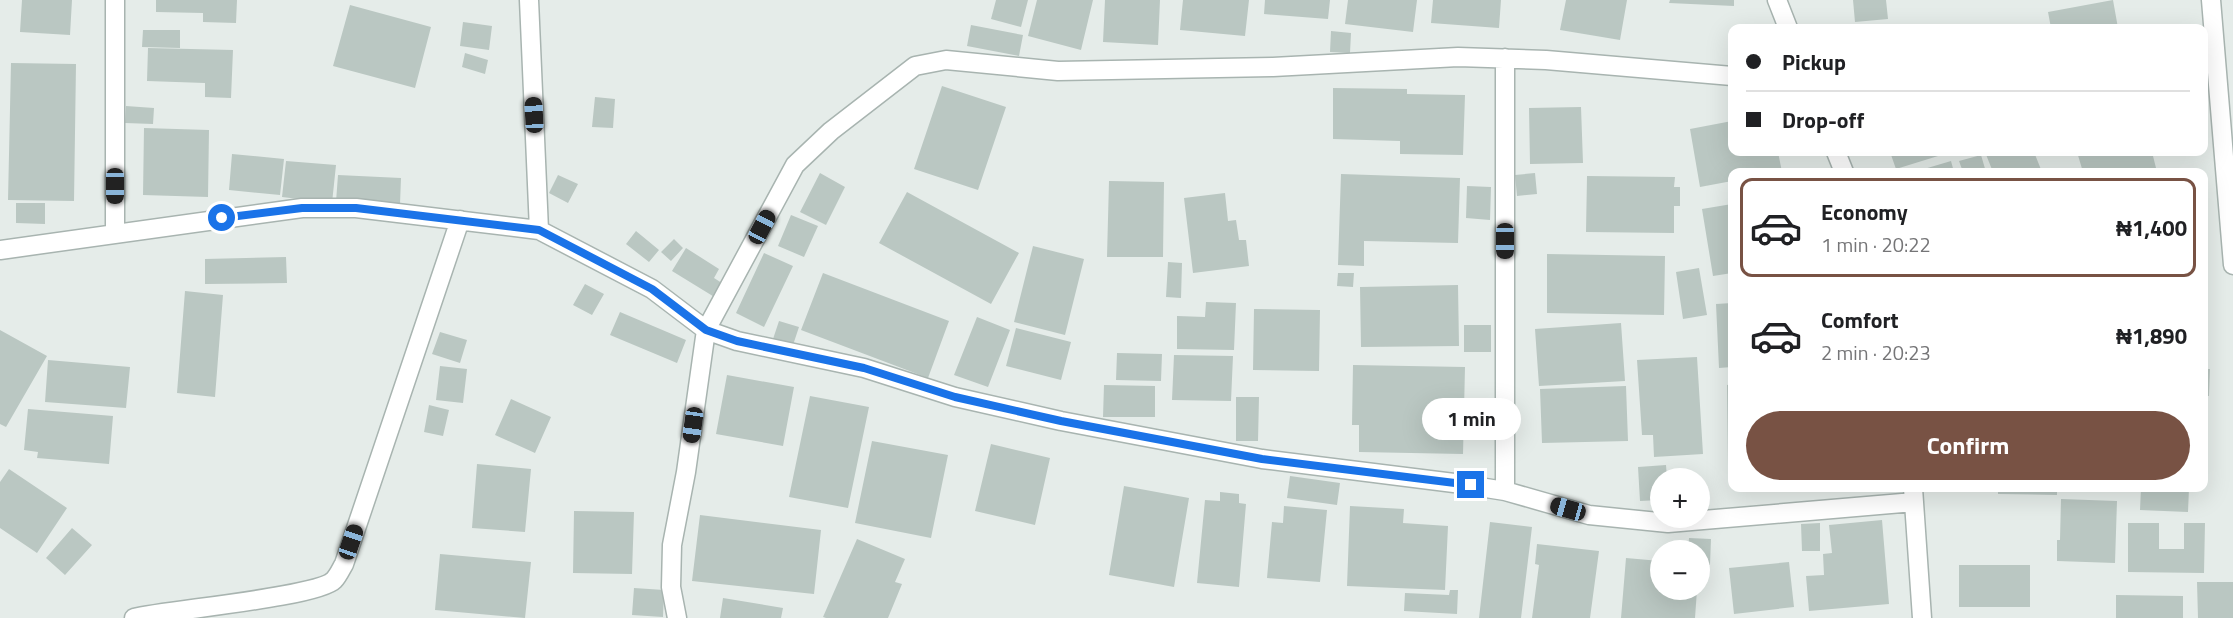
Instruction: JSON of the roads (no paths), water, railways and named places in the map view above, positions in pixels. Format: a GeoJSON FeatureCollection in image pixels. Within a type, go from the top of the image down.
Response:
{"type":"FeatureCollection","features":[{"type":"Feature","properties":{"kind":"street"},"geometry":{"type":"LineString","coordinates":[[115,0],[115,233]]}},
{"type":"Feature","properties":{"kind":"street"},"geometry":{"type":"LineString","coordinates":[[529,0],[539,230]]}},
{"type":"Feature","properties":{"kind":"street"},"geometry":{"type":"LineString","coordinates":[[1777,0],[1786,24]]}},
{"type":"Feature","properties":{"kind":"street"},"geometry":{"type":"LineString","coordinates":[[2211,0],[2225,84],[2233,265]]}},
{"type":"Feature","properties":{"kind":"street"},"geometry":{"type":"LineString","coordinates":[[677,618],[670,587],[672,545],[686,472],[706,330],[795,165],[831,131],[915,66],[946,60],[1058,71],[1273,67],[1458,57],[1545,60],[1728,75]]}},
{"type":"Feature","properties":{"kind":"street"},"geometry":{"type":"LineString","coordinates":[[1505,58],[1505,491]]}},
{"type":"Feature","properties":{"kind":"street"},"geometry":{"type":"LineString","coordinates":[[0,250],[302,208],[356,208],[539,230],[652,289],[706,330],[737,341],[864,368],[955,397],[1061,421],[1262,459],[1443,481],[1505,491],[1589,515],[1668,523],[1913,495],[1922,618]]}},
{"type":"Feature","properties":{"kind":"street"},"geometry":{"type":"LineString","coordinates":[[134,618],[260,599],[321,587],[334,581],[344,564],[460,220]]}}]}
